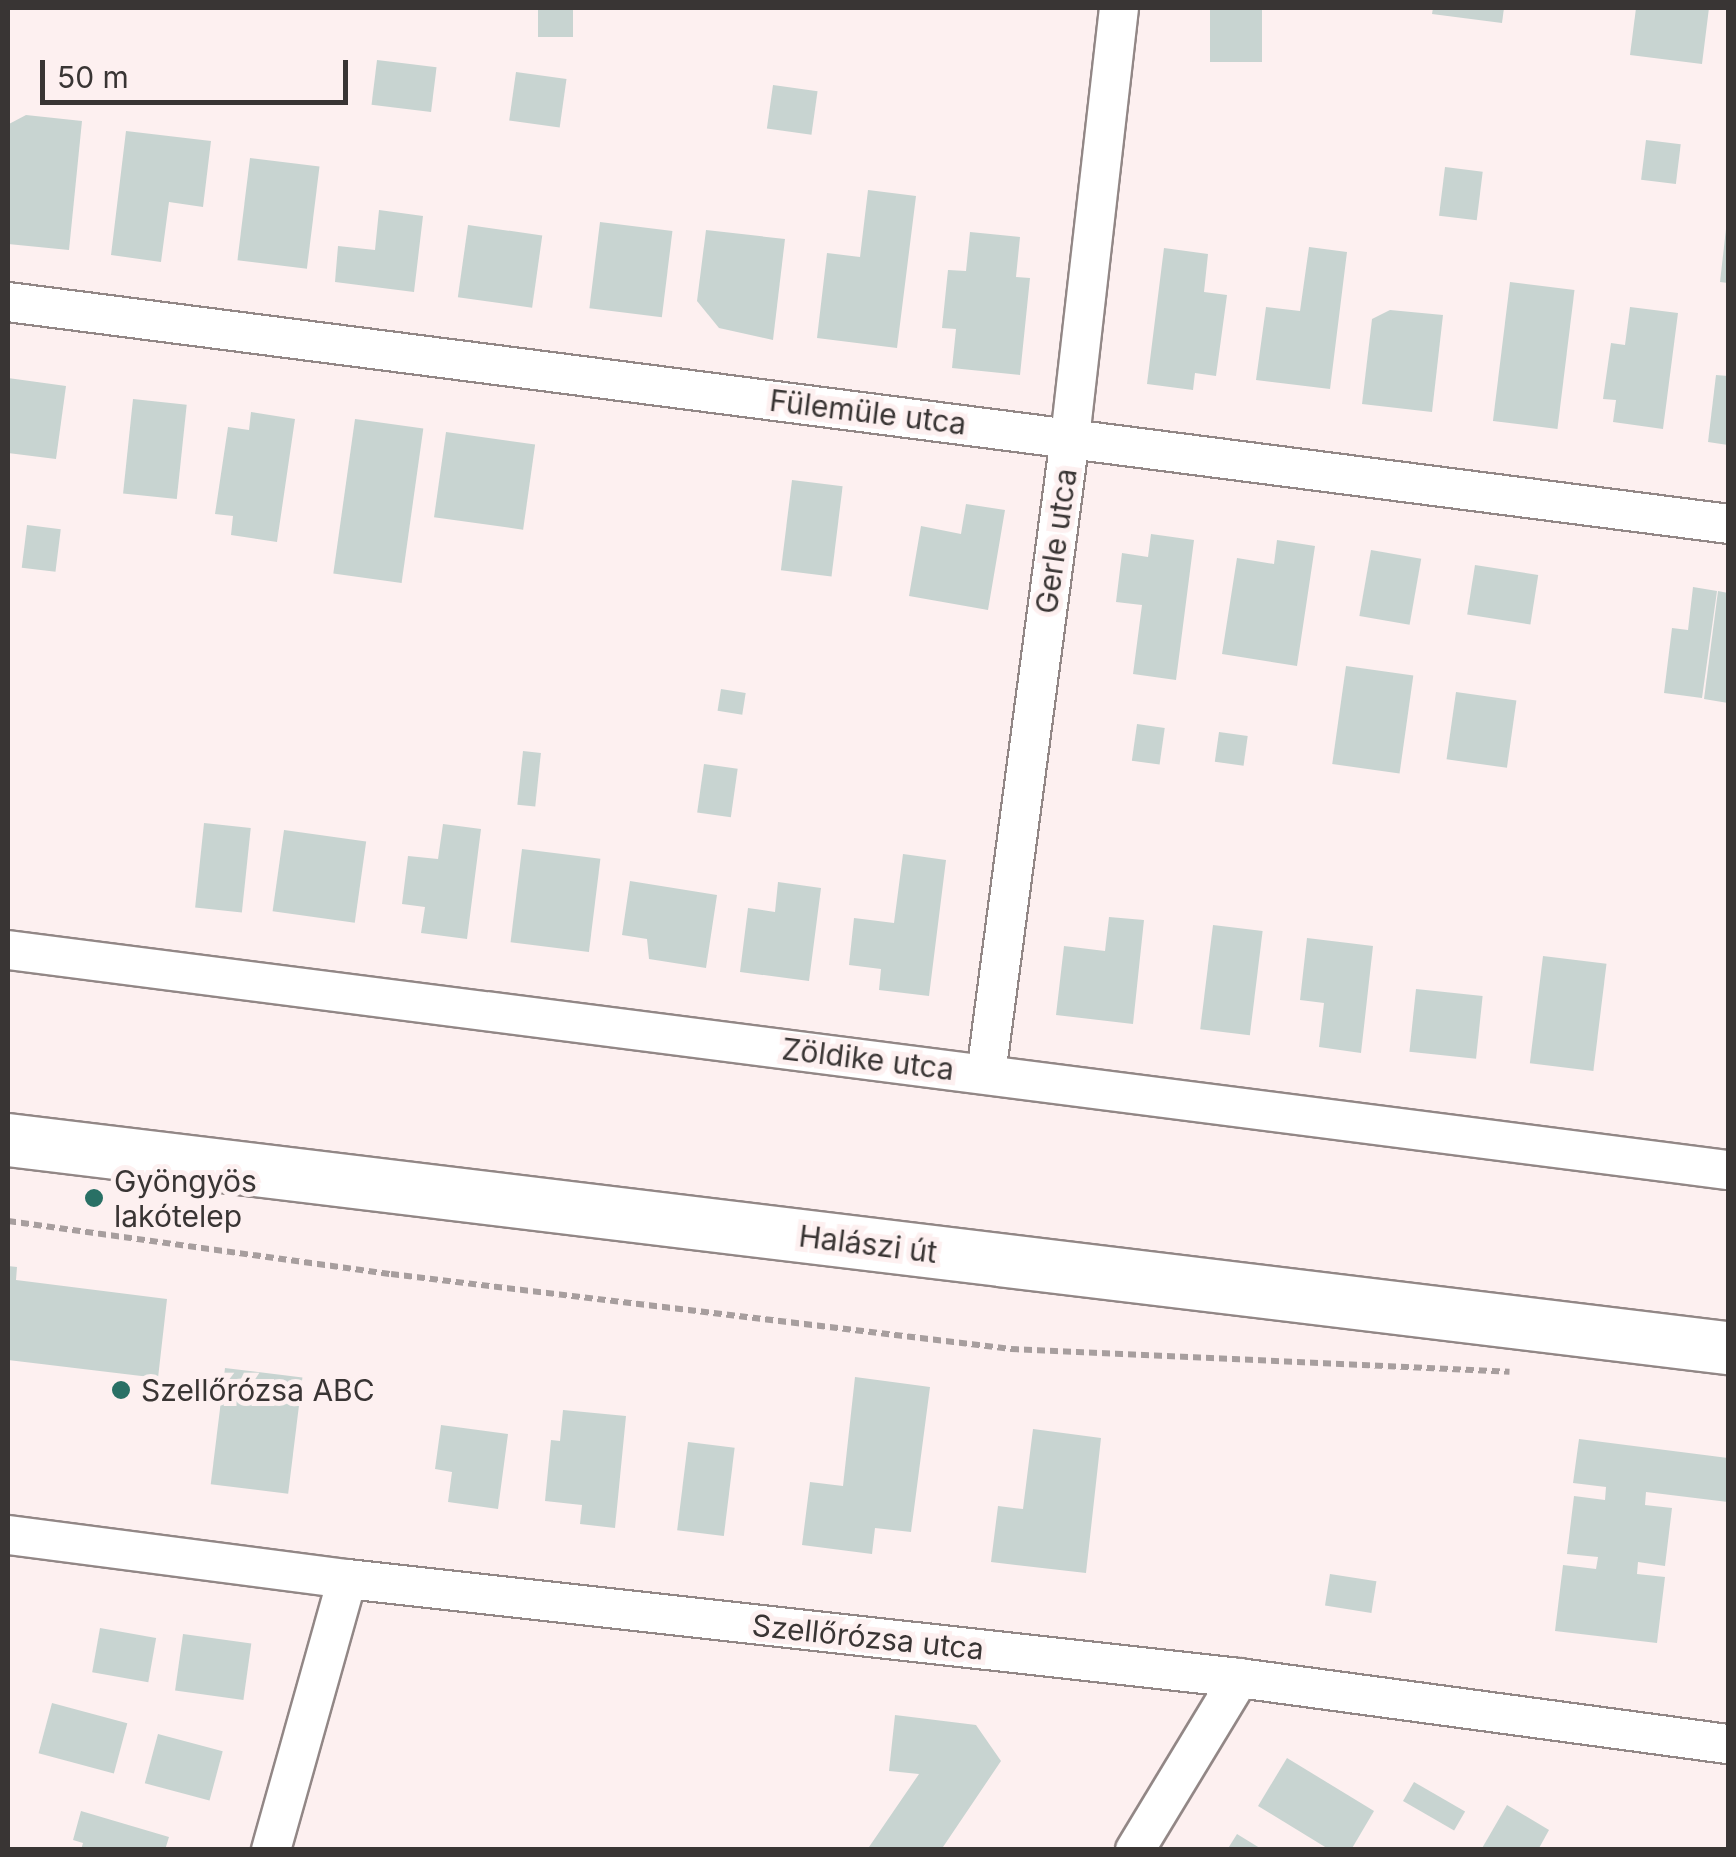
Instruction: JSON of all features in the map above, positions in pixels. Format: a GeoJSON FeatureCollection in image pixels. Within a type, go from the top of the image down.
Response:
{"type":"FeatureCollection","features":[{"type":"Feature","properties":{"kind":"main road","name":"Halászi út"},"geometry":{"type":"LineString","coordinates":[[8,1140],[1728,1348]]}},
{"type":"Feature","properties":{"kind":"street","name":"Gerle utca"},"geometry":{"type":"LineString","coordinates":[[986,1074],[1070,438],[1119,8]]}},
{"type":"Feature","properties":{"kind":"street","name":"Fülemüle utca"},"geometry":{"type":"LineString","coordinates":[[8,302],[1728,524]]}},
{"type":"Feature","properties":{"kind":"street","name":"Zöldike utca"},"geometry":{"type":"LineString","coordinates":[[8,950],[1728,1170]]}},
{"type":"Feature","properties":{"kind":"street","name":"Szellőrózsa utca"},"geometry":{"type":"LineString","coordinates":[[8,1535],[346,1579],[1239,1678],[1728,1744]]}},
{"type":"Feature","properties":{"kind":"street"},"geometry":{"type":"LineString","coordinates":[[271,1850],[346,1579]]}},
{"type":"Feature","properties":{"kind":"street"},"geometry":{"type":"LineString","coordinates":[[1136,1850],[1239,1678]]}},
{"type":"Feature","properties":{"kind":"path"},"geometry":{"type":"LineString","coordinates":[[8,1220],[392,1274],[1011,1349],[1518,1372]]}},
{"type":"Feature","properties":{"kind":"building"},"geometry":{"type":"Polygon","coordinates":[[[538,8],[573,8],[573,37],[538,37],[538,8]]]}},
{"type":"Feature","properties":{"kind":"building"},"geometry":{"type":"Polygon","coordinates":[[[1210,8],[1262,8],[1262,62],[1210,62],[1210,8]]]}},
{"type":"Feature","properties":{"kind":"building"},"geometry":{"type":"Polygon","coordinates":[[[1433,8],[1504,8],[1502,23],[1432,14],[1433,8]]]}},
{"type":"Feature","properties":{"kind":"building"},"geometry":{"type":"Polygon","coordinates":[[[1636,8],[1709,8],[1702,64],[1630,55],[1636,8]]]}},
{"type":"Feature","properties":{"kind":"building"},"geometry":{"type":"Polygon","coordinates":[[[377,60],[437,67],[431,112],[372,105],[377,60]]]}},
{"type":"Feature","properties":{"kind":"building"},"geometry":{"type":"Polygon","coordinates":[[[516,72],[567,79],[560,128],[509,121],[516,72]]]}},
{"type":"Feature","properties":{"kind":"building"},"geometry":{"type":"Polygon","coordinates":[[[773,85],[818,91],[811,135],[767,129],[773,85]]]}},
{"type":"Feature","properties":{"kind":"building"},"geometry":{"type":"Polygon","coordinates":[[[26,115],[82,121],[69,250],[8,244],[9,124],[26,115]]]}},
{"type":"Feature","properties":{"kind":"building"},"geometry":{"type":"Polygon","coordinates":[[[126,131],[211,141],[203,207],[169,202],[161,262],[111,255],[126,131]]]}},
{"type":"Feature","properties":{"kind":"building"},"geometry":{"type":"Polygon","coordinates":[[[1646,140],[1681,144],[1676,184],[1641,180],[1646,140]]]}},
{"type":"Feature","properties":{"kind":"building"},"geometry":{"type":"Polygon","coordinates":[[[250,158],[319,167],[307,269],[237,260],[250,158]]]}},
{"type":"Feature","properties":{"kind":"building"},"geometry":{"type":"Polygon","coordinates":[[[1445,167],[1483,172],[1477,220],[1439,216],[1445,167]]]}},
{"type":"Feature","properties":{"kind":"building"},"geometry":{"type":"Polygon","coordinates":[[[868,190],[916,196],[897,348],[817,338],[827,253],[860,257],[868,190]]]}},
{"type":"Feature","properties":{"kind":"building"},"geometry":{"type":"Polygon","coordinates":[[[379,210],[423,216],[414,292],[335,282],[338,246],[375,250],[379,210]]]}},
{"type":"Feature","properties":{"kind":"building"},"geometry":{"type":"Polygon","coordinates":[[[600,222],[672,231],[662,317],[589,308],[600,222]]]}},
{"type":"Feature","properties":{"kind":"building"},"geometry":{"type":"Polygon","coordinates":[[[468,225],[542,235],[532,308],[458,297],[468,225]]]}},
{"type":"Feature","properties":{"kind":"building"},"geometry":{"type":"Polygon","coordinates":[[[1728,229],[1728,283],[1720,282],[1728,229]]]}},
{"type":"Feature","properties":{"kind":"building"},"geometry":{"type":"Polygon","coordinates":[[[706,230],[785,239],[773,340],[719,328],[697,301],[706,230]]]}},
{"type":"Feature","properties":{"kind":"building"},"geometry":{"type":"Polygon","coordinates":[[[970,232],[1020,237],[1016,277],[1030,278],[1020,375],[952,368],[956,329],[942,328],[948,270],[966,271],[970,232]]]}},
{"type":"Feature","properties":{"kind":"building"},"geometry":{"type":"Polygon","coordinates":[[[1309,247],[1347,252],[1330,389],[1256,380],[1266,307],[1300,311],[1309,247]]]}},
{"type":"Feature","properties":{"kind":"building"},"geometry":{"type":"Polygon","coordinates":[[[1164,248],[1208,254],[1204,292],[1227,295],[1216,376],[1195,373],[1193,390],[1147,384],[1164,248]]]}},
{"type":"Feature","properties":{"kind":"building"},"geometry":{"type":"Polygon","coordinates":[[[1510,282],[1575,290],[1557,429],[1493,421],[1510,282]]]}},
{"type":"Feature","properties":{"kind":"building"},"geometry":{"type":"Polygon","coordinates":[[[1630,307],[1678,313],[1663,429],[1613,422],[1616,400],[1603,399],[1611,343],[1625,345],[1630,307]]]}},
{"type":"Feature","properties":{"kind":"building"},"geometry":{"type":"Polygon","coordinates":[[[1390,310],[1443,315],[1432,412],[1362,404],[1372,319],[1390,310]]]}},
{"type":"Feature","properties":{"kind":"building"},"geometry":{"type":"Polygon","coordinates":[[[1716,375],[1728,376],[1728,445],[1708,442],[1716,375]]]}},
{"type":"Feature","properties":{"kind":"building"},"geometry":{"type":"Polygon","coordinates":[[[8,378],[66,386],[56,459],[8,453],[8,378]]]}},
{"type":"Feature","properties":{"kind":"building"},"geometry":{"type":"Polygon","coordinates":[[[133,399],[187,405],[177,499],[123,493],[133,399]]]}},
{"type":"Feature","properties":{"kind":"building"},"geometry":{"type":"Polygon","coordinates":[[[251,412],[295,419],[277,542],[231,535],[233,516],[215,514],[228,427],[249,430],[251,412]]]}},
{"type":"Feature","properties":{"kind":"building"},"geometry":{"type":"Polygon","coordinates":[[[355,419],[423,429],[402,583],[333,573],[355,419]]]}},
{"type":"Feature","properties":{"kind":"building"},"geometry":{"type":"Polygon","coordinates":[[[446,432],[535,445],[523,530],[434,517],[446,432]]]}},
{"type":"Feature","properties":{"kind":"building"},"geometry":{"type":"Polygon","coordinates":[[[792,480],[843,486],[832,577],[781,570],[792,480]]]}},
{"type":"Feature","properties":{"kind":"building"},"geometry":{"type":"Polygon","coordinates":[[[966,504],[1005,510],[988,610],[909,596],[921,526],[961,534],[966,504]]]}},
{"type":"Feature","properties":{"kind":"building"},"geometry":{"type":"Polygon","coordinates":[[[27,525],[61,529],[56,572],[22,568],[27,525]]]}},
{"type":"Feature","properties":{"kind":"building"},"geometry":{"type":"Polygon","coordinates":[[[1151,534],[1194,540],[1176,680],[1133,674],[1142,605],[1116,602],[1122,553],[1148,557],[1151,534]]]}},
{"type":"Feature","properties":{"kind":"building"},"geometry":{"type":"Polygon","coordinates":[[[1277,540],[1315,546],[1297,666],[1222,654],[1237,558],[1274,564],[1277,540]]]}},
{"type":"Feature","properties":{"kind":"building"},"geometry":{"type":"Polygon","coordinates":[[[1371,550],[1421,559],[1410,625],[1359,616],[1371,550]]]}},
{"type":"Feature","properties":{"kind":"building"},"geometry":{"type":"Polygon","coordinates":[[[1475,565],[1538,575],[1530,624],[1467,614],[1475,565]]]}},
{"type":"Feature","properties":{"kind":"building"},"geometry":{"type":"Polygon","coordinates":[[[1693,587],[1717,591],[1702,698],[1664,693],[1672,628],[1688,630],[1693,587]]]}},
{"type":"Feature","properties":{"kind":"building"},"geometry":{"type":"Polygon","coordinates":[[[1718,591],[1728,593],[1728,703],[1704,699],[1718,591]]]}},
{"type":"Feature","properties":{"kind":"building"},"geometry":{"type":"Polygon","coordinates":[[[1346,666],[1413,675],[1400,774],[1332,764],[1346,666]]]}},
{"type":"Feature","properties":{"kind":"building"},"geometry":{"type":"Polygon","coordinates":[[[721,689],[746,693],[742,715],[718,711],[721,689]]]}},
{"type":"Feature","properties":{"kind":"building"},"geometry":{"type":"Polygon","coordinates":[[[1456,692],[1516,700],[1507,768],[1447,759],[1456,692]]]}},
{"type":"Feature","properties":{"kind":"building"},"geometry":{"type":"Polygon","coordinates":[[[1137,724],[1165,728],[1160,765],[1132,761],[1137,724]]]}},
{"type":"Feature","properties":{"kind":"building"},"geometry":{"type":"Polygon","coordinates":[[[1219,732],[1248,736],[1244,766],[1215,762],[1219,732]]]}},
{"type":"Feature","properties":{"kind":"building"},"geometry":{"type":"Polygon","coordinates":[[[523,751],[541,753],[535,807],[517,805],[523,751]]]}},
{"type":"Feature","properties":{"kind":"building"},"geometry":{"type":"Polygon","coordinates":[[[704,764],[738,769],[731,817],[697,813],[704,764]]]}},
{"type":"Feature","properties":{"kind":"building"},"geometry":{"type":"Polygon","coordinates":[[[204,823],[251,828],[242,912],[195,908],[204,823]]]}},
{"type":"Feature","properties":{"kind":"building"},"geometry":{"type":"Polygon","coordinates":[[[443,824],[481,829],[467,939],[421,933],[425,907],[402,904],[408,856],[438,859],[443,824]]]}},
{"type":"Feature","properties":{"kind":"building"},"geometry":{"type":"Polygon","coordinates":[[[284,830],[366,842],[355,923],[273,911],[284,830]]]}},
{"type":"Feature","properties":{"kind":"building"},"geometry":{"type":"Polygon","coordinates":[[[522,849],[600,859],[589,952],[511,942],[522,849]]]}},
{"type":"Feature","properties":{"kind":"building"},"geometry":{"type":"Polygon","coordinates":[[[903,854],[946,860],[929,996],[879,990],[881,969],[849,965],[854,918],[894,923],[903,854]]]}},
{"type":"Feature","properties":{"kind":"building"},"geometry":{"type":"Polygon","coordinates":[[[630,881],[717,895],[706,968],[649,959],[647,939],[622,935],[630,881]]]}},
{"type":"Feature","properties":{"kind":"building"},"geometry":{"type":"Polygon","coordinates":[[[778,882],[821,888],[809,981],[740,972],[748,908],[775,912],[778,882]]]}},
{"type":"Feature","properties":{"kind":"building"},"geometry":{"type":"Polygon","coordinates":[[[1109,917],[1144,920],[1133,1024],[1056,1015],[1064,946],[1105,951],[1109,917]]]}},
{"type":"Feature","properties":{"kind":"building"},"geometry":{"type":"Polygon","coordinates":[[[1213,925],[1263,931],[1250,1035],[1200,1029],[1213,925]]]}},
{"type":"Feature","properties":{"kind":"building"},"geometry":{"type":"Polygon","coordinates":[[[1307,938],[1373,946],[1361,1053],[1319,1047],[1324,1003],[1300,1000],[1307,938]]]}},
{"type":"Feature","properties":{"kind":"building"},"geometry":{"type":"Polygon","coordinates":[[[1543,956],[1607,964],[1593,1071],[1530,1063],[1543,956]]]}},
{"type":"Feature","properties":{"kind":"building"},"geometry":{"type":"Polygon","coordinates":[[[1416,989],[1483,996],[1476,1059],[1409,1052],[1416,989]]]}},
{"type":"Feature","properties":{"kind":"building"},"geometry":{"type":"Polygon","coordinates":[[[8,1266],[17,1267],[16,1280],[167,1299],[158,1378],[8,1360],[8,1266]]]}},
{"type":"Feature","properties":{"kind":"building"},"geometry":{"type":"Polygon","coordinates":[[[225,1368],[302,1378],[288,1494],[211,1484],[225,1368]]]}},
{"type":"Feature","properties":{"kind":"building"},"geometry":{"type":"Polygon","coordinates":[[[855,1377],[930,1387],[911,1532],[875,1528],[872,1554],[802,1545],[810,1482],[843,1486],[855,1377]]]}},
{"type":"Feature","properties":{"kind":"building"},"geometry":{"type":"Polygon","coordinates":[[[563,1410],[626,1416],[615,1528],[580,1524],[582,1505],[545,1501],[551,1440],[560,1441],[563,1410]]]}},
{"type":"Feature","properties":{"kind":"building"},"geometry":{"type":"Polygon","coordinates":[[[441,1425],[508,1434],[498,1509],[448,1502],[452,1472],[435,1469],[441,1425]]]}},
{"type":"Feature","properties":{"kind":"building"},"geometry":{"type":"Polygon","coordinates":[[[1033,1429],[1101,1438],[1086,1573],[991,1562],[998,1506],[1023,1509],[1033,1429]]]}},
{"type":"Feature","properties":{"kind":"building"},"geometry":{"type":"Polygon","coordinates":[[[1579,1439],[1728,1458],[1728,1502],[1646,1492],[1645,1505],[1672,1508],[1665,1566],[1638,1562],[1637,1574],[1665,1577],[1657,1643],[1555,1631],[1563,1565],[1596,1569],[1598,1557],[1567,1554],[1574,1496],[1605,1500],[1606,1487],[1573,1483],[1579,1439]]]}},
{"type":"Feature","properties":{"kind":"building"},"geometry":{"type":"Polygon","coordinates":[[[688,1442],[735,1448],[724,1536],[677,1530],[688,1442]]]}},
{"type":"Feature","properties":{"kind":"building"},"geometry":{"type":"Polygon","coordinates":[[[1330,1574],[1376,1581],[1371,1613],[1325,1606],[1330,1574]]]}},
{"type":"Feature","properties":{"kind":"building"},"geometry":{"type":"Polygon","coordinates":[[[100,1628],[156,1638],[148,1682],[92,1672],[100,1628]]]}},
{"type":"Feature","properties":{"kind":"building"},"geometry":{"type":"Polygon","coordinates":[[[183,1634],[251,1644],[243,1700],[175,1690],[183,1634]]]}},
{"type":"Feature","properties":{"kind":"building"},"geometry":{"type":"Polygon","coordinates":[[[52,1703],[127,1723],[114,1773],[39,1753],[52,1703]]]}},
{"type":"Feature","properties":{"kind":"building"},"geometry":{"type":"Polygon","coordinates":[[[895,1715],[976,1725],[1001,1761],[941,1850],[869,1847],[919,1774],[889,1771],[895,1715]]]}},
{"type":"Feature","properties":{"kind":"building"},"geometry":{"type":"Polygon","coordinates":[[[158,1734],[223,1751],[210,1801],[145,1783],[158,1734]]]}},
{"type":"Feature","properties":{"kind":"building"},"geometry":{"type":"Polygon","coordinates":[[[1287,1758],[1374,1811],[1351,1850],[1330,1850],[1258,1806],[1287,1758]]]}},
{"type":"Feature","properties":{"kind":"building"},"geometry":{"type":"Polygon","coordinates":[[[1414,1782],[1465,1812],[1454,1831],[1403,1801],[1414,1782]]]}},
{"type":"Feature","properties":{"kind":"building"},"geometry":{"type":"Polygon","coordinates":[[[1507,1805],[1549,1830],[1538,1850],[1481,1850],[1507,1805]]]}},
{"type":"Feature","properties":{"kind":"building"},"geometry":{"type":"Polygon","coordinates":[[[81,1811],[169,1837],[165,1850],[81,1850],[83,1843],[73,1840],[81,1811]]]}},
{"type":"Feature","properties":{"kind":"building"},"geometry":{"type":"Polygon","coordinates":[[[1237,1834],[1263,1850],[1227,1850],[1237,1834]]]}},
{"type":"Feature","properties":{"kind":"place","name":"Gyöngyös lakótelep"},"geometry":{"type":"Point","coordinates":[94,1198]}},
{"type":"Feature","properties":{"kind":"place","name":"Szellőrózsa ABC"},"geometry":{"type":"Point","coordinates":[121,1390]}}]}
